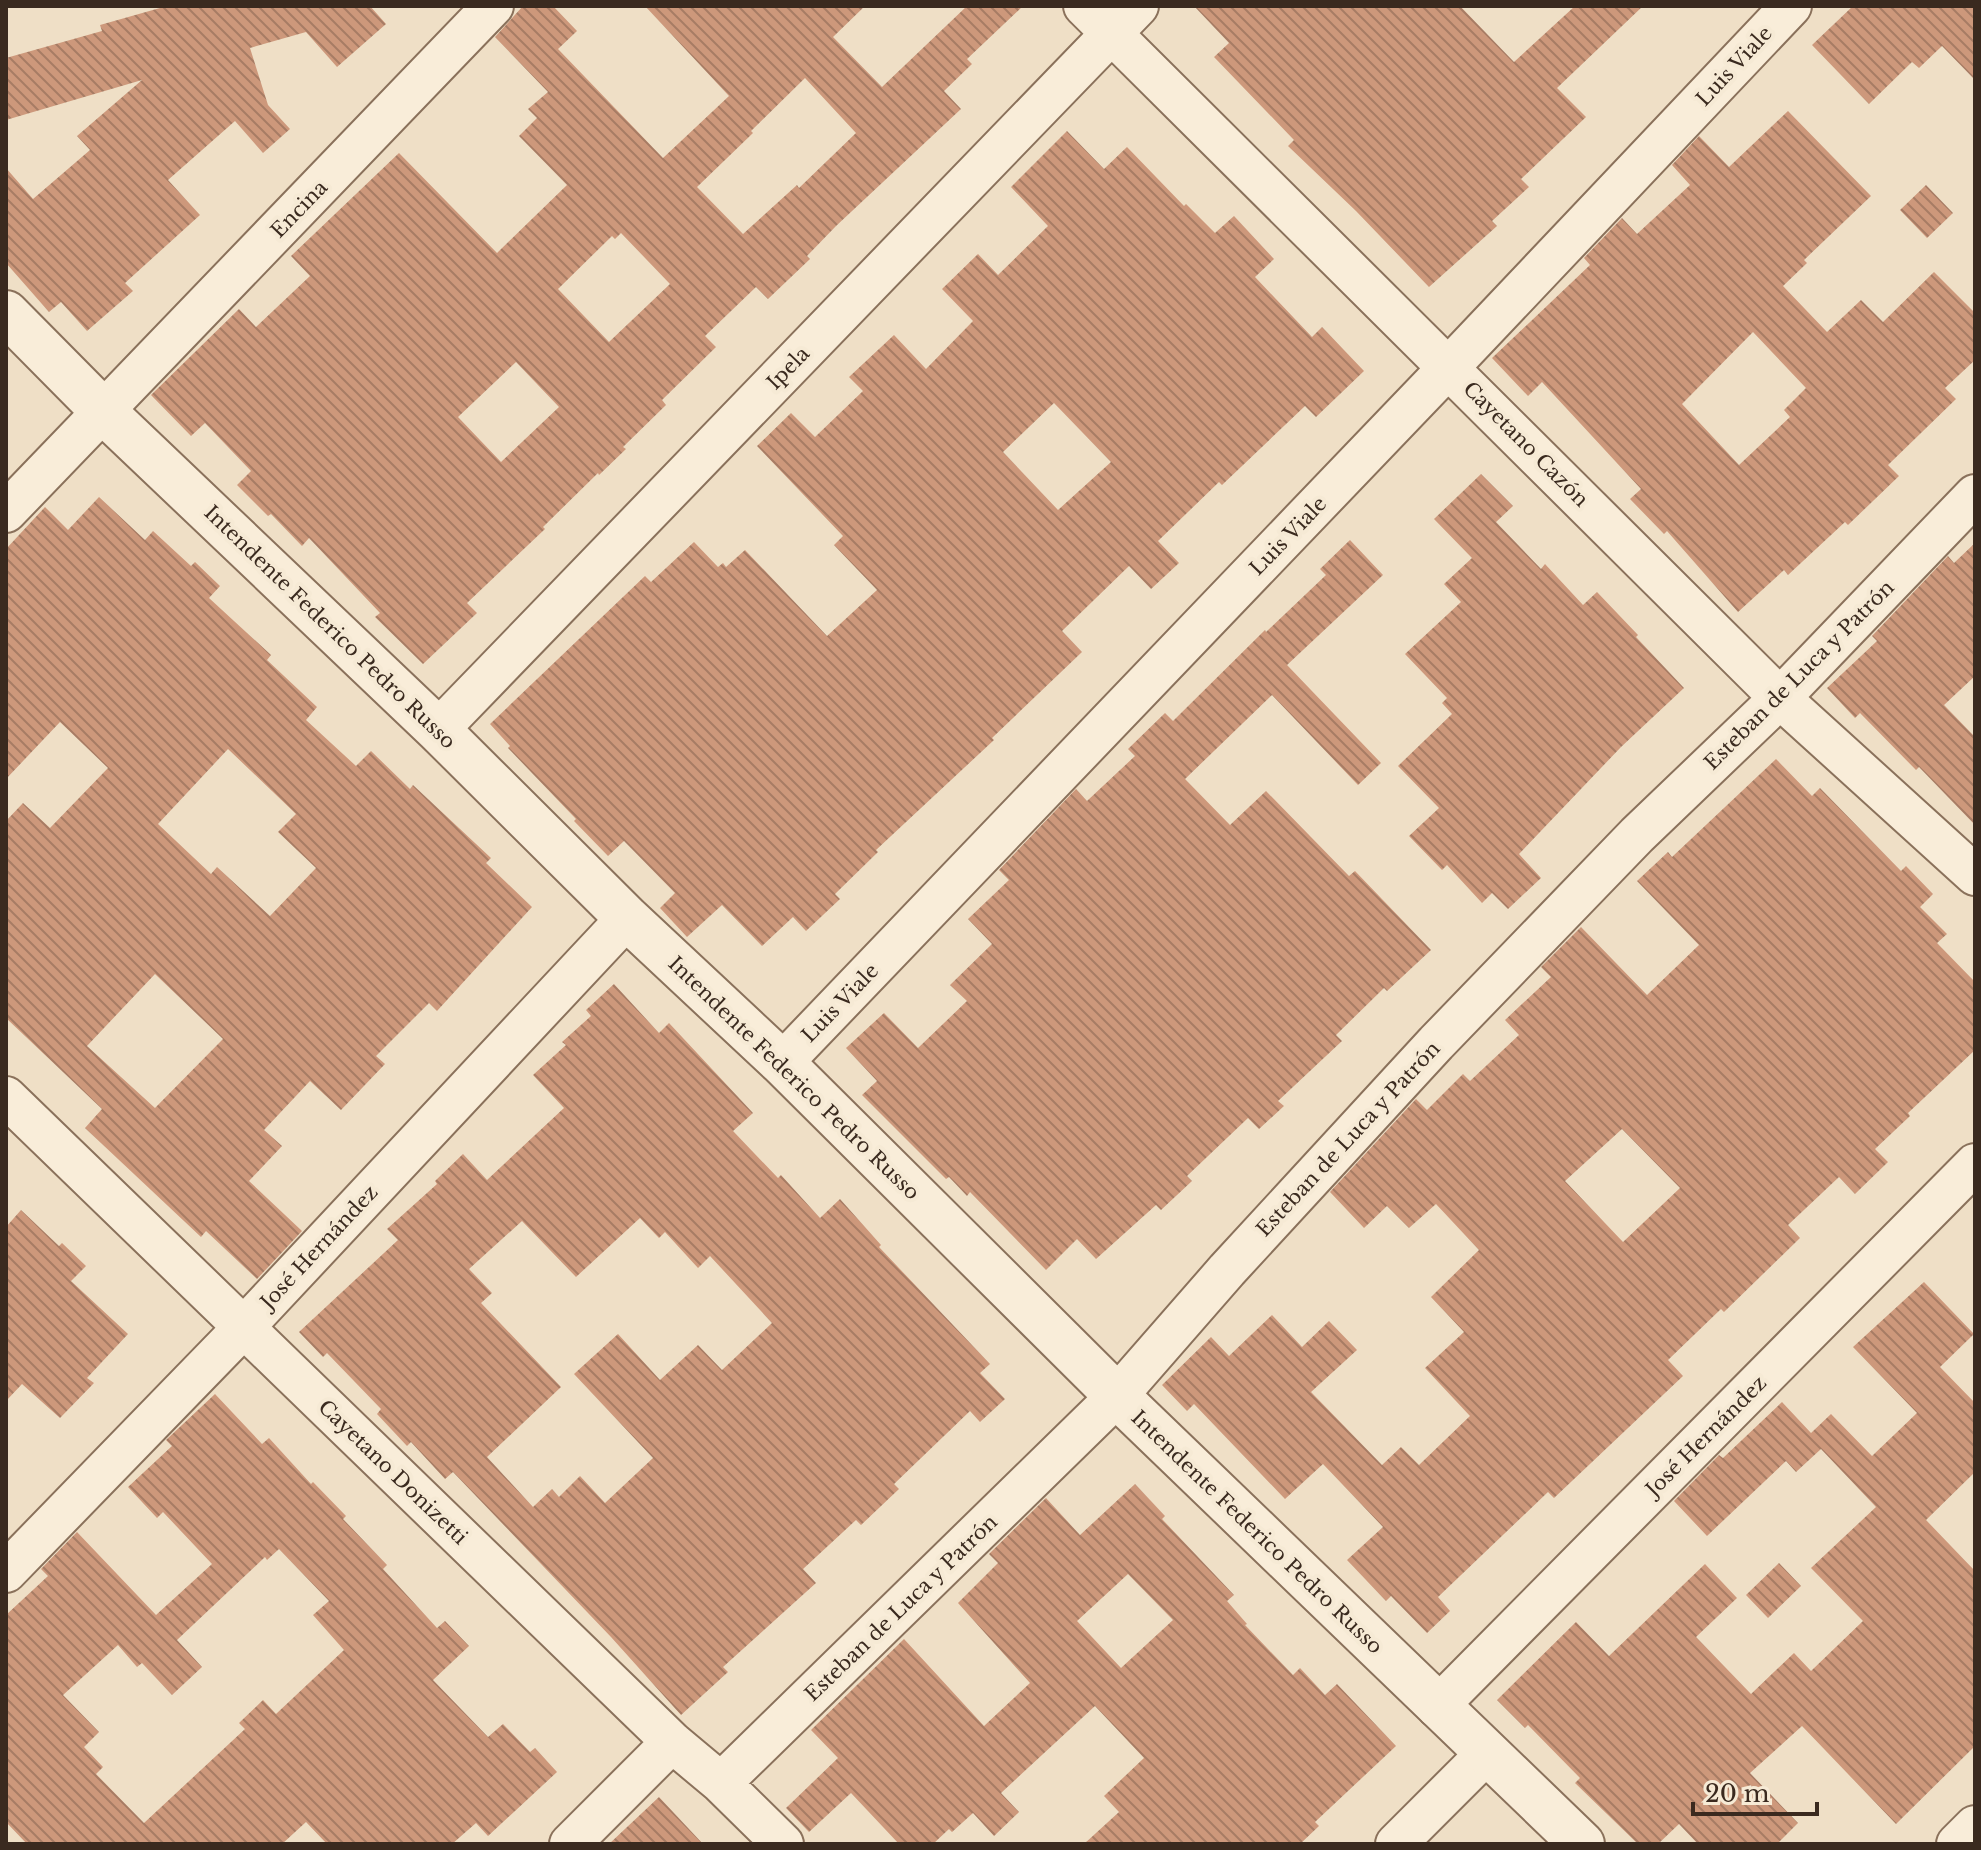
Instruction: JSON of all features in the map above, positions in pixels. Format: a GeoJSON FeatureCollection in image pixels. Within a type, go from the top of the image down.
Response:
{"type":"FeatureCollection","features":[{"type":"Feature","properties":{"kind":"street","name":"Encina"},"geometry":{"type":"LineString","coordinates":[[6,512],[493,6]]}},
{"type":"Feature","properties":{"kind":"street","name":"Luis Viale"},"geometry":{"type":"LineString","coordinates":[[782,1063],[1791,6]]}},
{"type":"Feature","properties":{"kind":"street","name":"Cayetano Cazón"},"geometry":{"type":"LineString","coordinates":[[1111,15],[1449,367],[1780,698],[1975,875]]}},
{"type":"Feature","properties":{"kind":"street","name":"Ipela"},"geometry":{"type":"LineString","coordinates":[[438,730],[1111,15]]}},
{"type":"Feature","properties":{"kind":"street","name":"Intendente Federico Pedro Russo"},"geometry":{"type":"LineString","coordinates":[[6,313],[104,412],[438,730],[627,918],[782,1063],[1117,1396],[1437,1707],[1582,1844]]}},
{"type":"Feature","properties":{"kind":"street","name":"Esteban de Luca y Patrón"},"geometry":{"type":"LineString","coordinates":[[721,1783],[1117,1396],[1227,1270],[1436,1043],[1637,835],[1780,698],[1975,495]]}},
{"type":"Feature","properties":{"kind":"street","name":"José Hernández"},"geometry":{"type":"LineString","coordinates":[[6,1572],[244,1327],[627,918]]}},
{"type":"Feature","properties":{"kind":"street","name":"Cayetano Donizetti"},"geometry":{"type":"LineString","coordinates":[[6,1097],[672,1742],[721,1783],[783,1844]]}},
{"type":"Feature","properties":{"kind":"street","name":"José Hernández"},"geometry":{"type":"LineString","coordinates":[[1437,1707],[1975,1164]]}},
{"type":"Feature","properties":{"kind":"street"},"geometry":{"type":"LineString","coordinates":[[570,1844],[672,1742]]}},
{"type":"Feature","properties":{"kind":"street"},"geometry":{"type":"LineString","coordinates":[[1396,1844],[1487,1753]]}},
{"type":"Feature","properties":{"kind":"street"},"geometry":{"type":"LineString","coordinates":[[1957,1844],[1975,1826]]}},
{"type":"Feature","properties":{"kind":"building"},"geometry":{"type":"Polygon","coordinates":[[[167,6],[370,6],[386,24],[337,67],[306,32],[250,48],[268,105],[290,129],[263,153],[235,121],[168,180],[200,215],[125,283],[133,291],[87,331],[61,302],[49,312],[6,263],[6,168],[33,199],[90,150],[77,136],[142,80],[6,120],[6,58],[102,31],[100,25],[167,6]]]}},
{"type":"Feature","properties":{"kind":"building"},"geometry":{"type":"Polygon","coordinates":[[[523,6],[553,6],[577,31],[558,49],[663,158],[729,96],[645,6],[865,6],[833,37],[882,87],[967,6],[1023,6],[967,59],[972,64],[944,91],[961,109],[836,226],[807,256],[810,259],[768,299],[756,287],[705,336],[716,347],[662,400],[666,405],[623,447],[626,449],[467,603],[477,613],[423,664],[375,617],[380,613],[309,538],[302,546],[237,485],[251,471],[205,423],[191,436],[151,395],[239,309],[256,327],[310,276],[291,256],[399,153],[497,253],[567,185],[519,136],[537,118],[528,109],[548,92],[495,37],[523,6]],[[805,78],[697,187],[743,234],[797,185],[799,188],[856,133],[805,78]],[[621,233],[615,239],[612,236],[558,289],[609,342],[670,284],[621,233]],[[516,362],[458,417],[501,462],[559,407],[516,362]]]}},
{"type":"Feature","properties":{"kind":"building"},"geometry":{"type":"Polygon","coordinates":[[[1194,6],[1460,6],[1514,62],[1575,6],[1643,6],[1557,88],[1586,117],[1521,179],[1529,187],[1492,221],[1497,226],[1429,287],[1288,146],[1294,140],[1214,57],[1229,43],[1194,6]]]}},
{"type":"Feature","properties":{"kind":"building"},"geometry":{"type":"Polygon","coordinates":[[[1853,6],[1975,6],[1975,80],[1942,46],[1919,68],[1912,62],[1869,104],[1812,45],[1853,6]]]}},
{"type":"Feature","properties":{"kind":"building"},"geometry":{"type":"Polygon","coordinates":[[[1788,111],[1871,196],[1804,260],[1807,263],[1783,286],[1827,332],[1861,300],[1883,322],[1934,272],[1975,313],[1975,360],[1945,388],[1956,399],[1888,465],[1899,476],[1848,525],[1845,522],[1788,575],[1784,570],[1738,612],[1667,531],[1664,534],[1630,499],[1641,489],[1542,382],[1528,396],[1492,358],[1590,265],[1584,258],[1622,218],[1637,234],[1690,185],[1672,165],[1699,136],[1729,167],[1788,111]],[[1753,332],[1682,404],[1739,465],[1790,417],[1784,410],[1806,388],[1753,332]]]}},
{"type":"Feature","properties":{"kind":"building"},"geometry":{"type":"Polygon","coordinates":[[[1067,131],[1104,169],[1127,147],[1215,233],[1234,216],[1274,259],[1255,277],[1312,337],[1322,327],[1364,371],[1316,417],[1305,406],[1158,541],[1179,563],[1151,589],[1129,566],[1062,631],[1082,652],[992,738],[994,740],[876,850],[878,852],[835,894],[840,899],[806,931],[793,917],[762,946],[722,905],[687,937],[660,908],[675,893],[624,841],[608,856],[508,748],[510,746],[490,724],[645,576],[651,582],[694,542],[718,567],[723,563],[726,567],[745,550],[827,636],[877,590],[834,545],[843,536],[757,446],[791,413],[815,437],[863,391],[849,377],[894,335],[926,369],[973,321],[942,289],[978,254],[998,275],[1048,226],[1011,187],[1067,131]],[[1054,403],[1003,452],[1058,510],[1111,462],[1054,403]]]}},
{"type":"Feature","properties":{"kind":"building"},"geometry":{"type":"Polygon","coordinates":[[[1926,185],[1953,213],[1927,238],[1900,210],[1926,185]]]}},
{"type":"Feature","properties":{"kind":"building"},"geometry":{"type":"Polygon","coordinates":[[[1481,474],[1513,506],[1496,522],[1541,569],[1545,564],[1583,605],[1597,592],[1684,688],[1621,747],[1519,854],[1541,878],[1508,909],[1492,893],[1482,903],[1447,865],[1442,870],[1409,836],[1439,808],[1398,766],[1452,714],[1442,703],[1447,698],[1405,654],[1461,602],[1444,584],[1472,558],[1434,519],[1481,474]]]}},
{"type":"Feature","properties":{"kind":"building"},"geometry":{"type":"Polygon","coordinates":[[[99,497],[145,540],[153,531],[191,566],[195,562],[220,586],[209,598],[271,655],[267,660],[317,707],[306,720],[356,766],[371,751],[410,789],[413,785],[491,858],[486,863],[532,907],[437,1011],[429,1003],[376,1056],[385,1064],[341,1110],[310,1081],[264,1130],[282,1146],[249,1181],[302,1231],[257,1279],[206,1231],[201,1237],[85,1128],[102,1109],[6,1018],[6,821],[23,803],[50,828],[108,768],[60,722],[6,779],[6,549],[45,507],[68,530],[99,497]],[[228,749],[158,824],[211,874],[217,867],[270,916],[316,868],[278,832],[296,814],[228,749]],[[155,974],[87,1046],[155,1108],[223,1039],[155,974]]]}},
{"type":"Feature","properties":{"kind":"building"},"geometry":{"type":"Polygon","coordinates":[[[1350,540],[1383,575],[1287,665],[1381,763],[1358,785],[1272,695],[1185,779],[1230,825],[1266,791],[1349,876],[1355,871],[1431,950],[1387,991],[1384,988],[1336,1035],[1342,1041],[1278,1101],[1284,1106],[1259,1129],[1248,1118],[1187,1176],[1192,1181],[1161,1210],[1156,1205],[1096,1259],[1077,1239],[1046,1270],[970,1192],[967,1196],[949,1177],[946,1179],[862,1095],[877,1081],[846,1048],[884,1013],[918,1048],[967,1001],[950,985],[992,944],[968,919],[1009,880],[999,870],[1076,789],[1087,801],[1135,756],[1128,749],[1165,713],[1173,721],[1326,575],[1320,569],[1350,540]]]}},
{"type":"Feature","properties":{"kind":"building"},"geometry":{"type":"Polygon","coordinates":[[[1975,543],[1975,676],[1944,705],[1975,737],[1975,825],[1919,767],[1916,770],[1860,713],[1855,718],[1827,688],[1877,641],[1872,636],[1948,556],[1954,563],[1975,543]]]}},
{"type":"Feature","properties":{"kind":"building"},"geometry":{"type":"Polygon","coordinates":[[[1776,759],[1812,796],[1820,788],[1901,871],[1906,866],[1933,894],[1920,907],[1947,934],[1937,943],[1975,982],[1975,1050],[1875,1149],[1888,1162],[1855,1194],[1839,1177],[1788,1225],[1800,1238],[1724,1312],[1721,1309],[1668,1360],[1683,1376],[1554,1498],[1548,1492],[1438,1597],[1450,1611],[1427,1633],[1391,1596],[1386,1601],[1347,1560],[1383,1527],[1323,1464],[1285,1499],[1194,1404],[1187,1411],[1162,1385],[1211,1337],[1229,1356],[1272,1315],[1302,1347],[1329,1321],[1357,1350],[1311,1392],[1382,1465],[1401,1447],[1419,1465],[1470,1416],[1425,1368],[1464,1332],[1431,1297],[1479,1250],[1436,1204],[1409,1228],[1387,1206],[1364,1228],[1330,1192],[1416,1099],[1427,1110],[1463,1074],[1470,1081],[1519,1035],[1505,1020],[1551,977],[1541,967],[1581,927],[1647,995],[1699,945],[1637,881],[1668,852],[1672,857],[1776,759]],[[1622,1129],[1565,1181],[1623,1242],[1680,1188],[1622,1129]]]}},
{"type":"Feature","properties":{"kind":"building"},"geometry":{"type":"Polygon","coordinates":[[[614,984],[659,1033],[669,1023],[753,1113],[733,1131],[778,1178],[781,1175],[820,1218],[840,1199],[881,1245],[879,1247],[990,1364],[980,1373],[1005,1399],[980,1422],[970,1411],[894,1484],[899,1489],[861,1525],[856,1520],[803,1569],[816,1583],[723,1667],[728,1672],[681,1715],[453,1472],[445,1479],[411,1442],[407,1446],[377,1414],[381,1409],[327,1353],[323,1357],[299,1332],[398,1240],[387,1229],[437,1184],[435,1181],[463,1154],[487,1180],[564,1108],[533,1075],[566,1045],[562,1042],[591,1016],[586,1010],[614,984]],[[640,1218],[576,1277],[522,1221],[469,1269],[492,1293],[481,1303],[561,1387],[487,1457],[533,1507],[552,1489],[559,1497],[580,1476],[605,1503],[653,1458],[574,1374],[618,1334],[660,1380],[698,1345],[722,1370],[772,1323],[710,1256],[698,1268],[665,1232],[659,1238],[640,1218]]]}},
{"type":"Feature","properties":{"kind":"building"},"geometry":{"type":"Polygon","coordinates":[[[21,1210],[59,1246],[62,1243],[86,1266],[71,1281],[128,1334],[87,1378],[94,1383],[60,1418],[22,1384],[6,1401],[6,1227],[21,1210]]]}},
{"type":"Feature","properties":{"kind":"building"},"geometry":{"type":"Polygon","coordinates":[[[1924,1282],[1974,1334],[1940,1367],[1975,1403],[1975,1472],[1926,1520],[1975,1571],[1975,1746],[1896,1824],[1802,1726],[1750,1773],[1798,1823],[1777,1844],[1698,1844],[1679,1824],[1658,1844],[1638,1844],[1575,1783],[1580,1778],[1528,1725],[1525,1728],[1497,1700],[1576,1622],[1609,1656],[1705,1564],[1737,1598],[1696,1637],[1751,1694],[1794,1653],[1811,1671],[1863,1621],[1811,1568],[1876,1507],[1821,1449],[1796,1472],[1786,1461],[1707,1536],[1674,1501],[1719,1455],[1723,1458],[1782,1402],[1811,1433],[1831,1414],[1872,1456],[1917,1413],[1853,1347],[1924,1282]]]}},
{"type":"Feature","properties":{"kind":"building"},"geometry":{"type":"Polygon","coordinates":[[[215,1394],[262,1444],[269,1438],[311,1484],[313,1482],[346,1516],[343,1519],[387,1565],[383,1569],[437,1628],[445,1621],[469,1646],[433,1680],[488,1737],[503,1724],[530,1752],[535,1748],[557,1772],[488,1836],[476,1823],[452,1844],[327,1844],[306,1822],[282,1844],[27,1844],[6,1822],[6,1615],[48,1576],[41,1569],[77,1532],[156,1615],[212,1564],[163,1512],[157,1518],[128,1487],[172,1446],[166,1440],[215,1394]],[[279,1549],[267,1560],[265,1557],[177,1640],[202,1667],[172,1695],[142,1663],[137,1667],[118,1645],[63,1695],[99,1732],[84,1747],[103,1767],[96,1774],[144,1823],[245,1729],[239,1723],[263,1700],[276,1714],[344,1650],[313,1615],[329,1601],[279,1549]]]}},
{"type":"Feature","properties":{"kind":"building"},"geometry":{"type":"Polygon","coordinates":[[[1135,1484],[1165,1516],[1162,1519],[1234,1595],[1227,1601],[1245,1625],[1293,1675],[1300,1668],[1325,1695],[1337,1684],[1396,1746],[1315,1822],[1319,1826],[1300,1844],[1084,1844],[1119,1812],[1104,1796],[1144,1758],[1095,1706],[1001,1793],[1019,1812],[994,1836],[973,1813],[933,1844],[899,1844],[851,1793],[809,1832],[786,1808],[838,1758],[811,1730],[904,1639],[984,1726],[1030,1683],[958,1603],[998,1563],[989,1554],[1046,1498],[1080,1535],[1135,1484]],[[1128,1574],[1077,1621],[1121,1668],[1173,1620],[1128,1574]]]}},
{"type":"Feature","properties":{"kind":"building"},"geometry":{"type":"Polygon","coordinates":[[[1779,1563],[1801,1586],[1768,1618],[1746,1595],[1779,1563]]]}},
{"type":"Feature","properties":{"kind":"building"},"geometry":{"type":"Polygon","coordinates":[[[659,1797],[703,1844],[609,1844],[659,1797]]]}}]}
